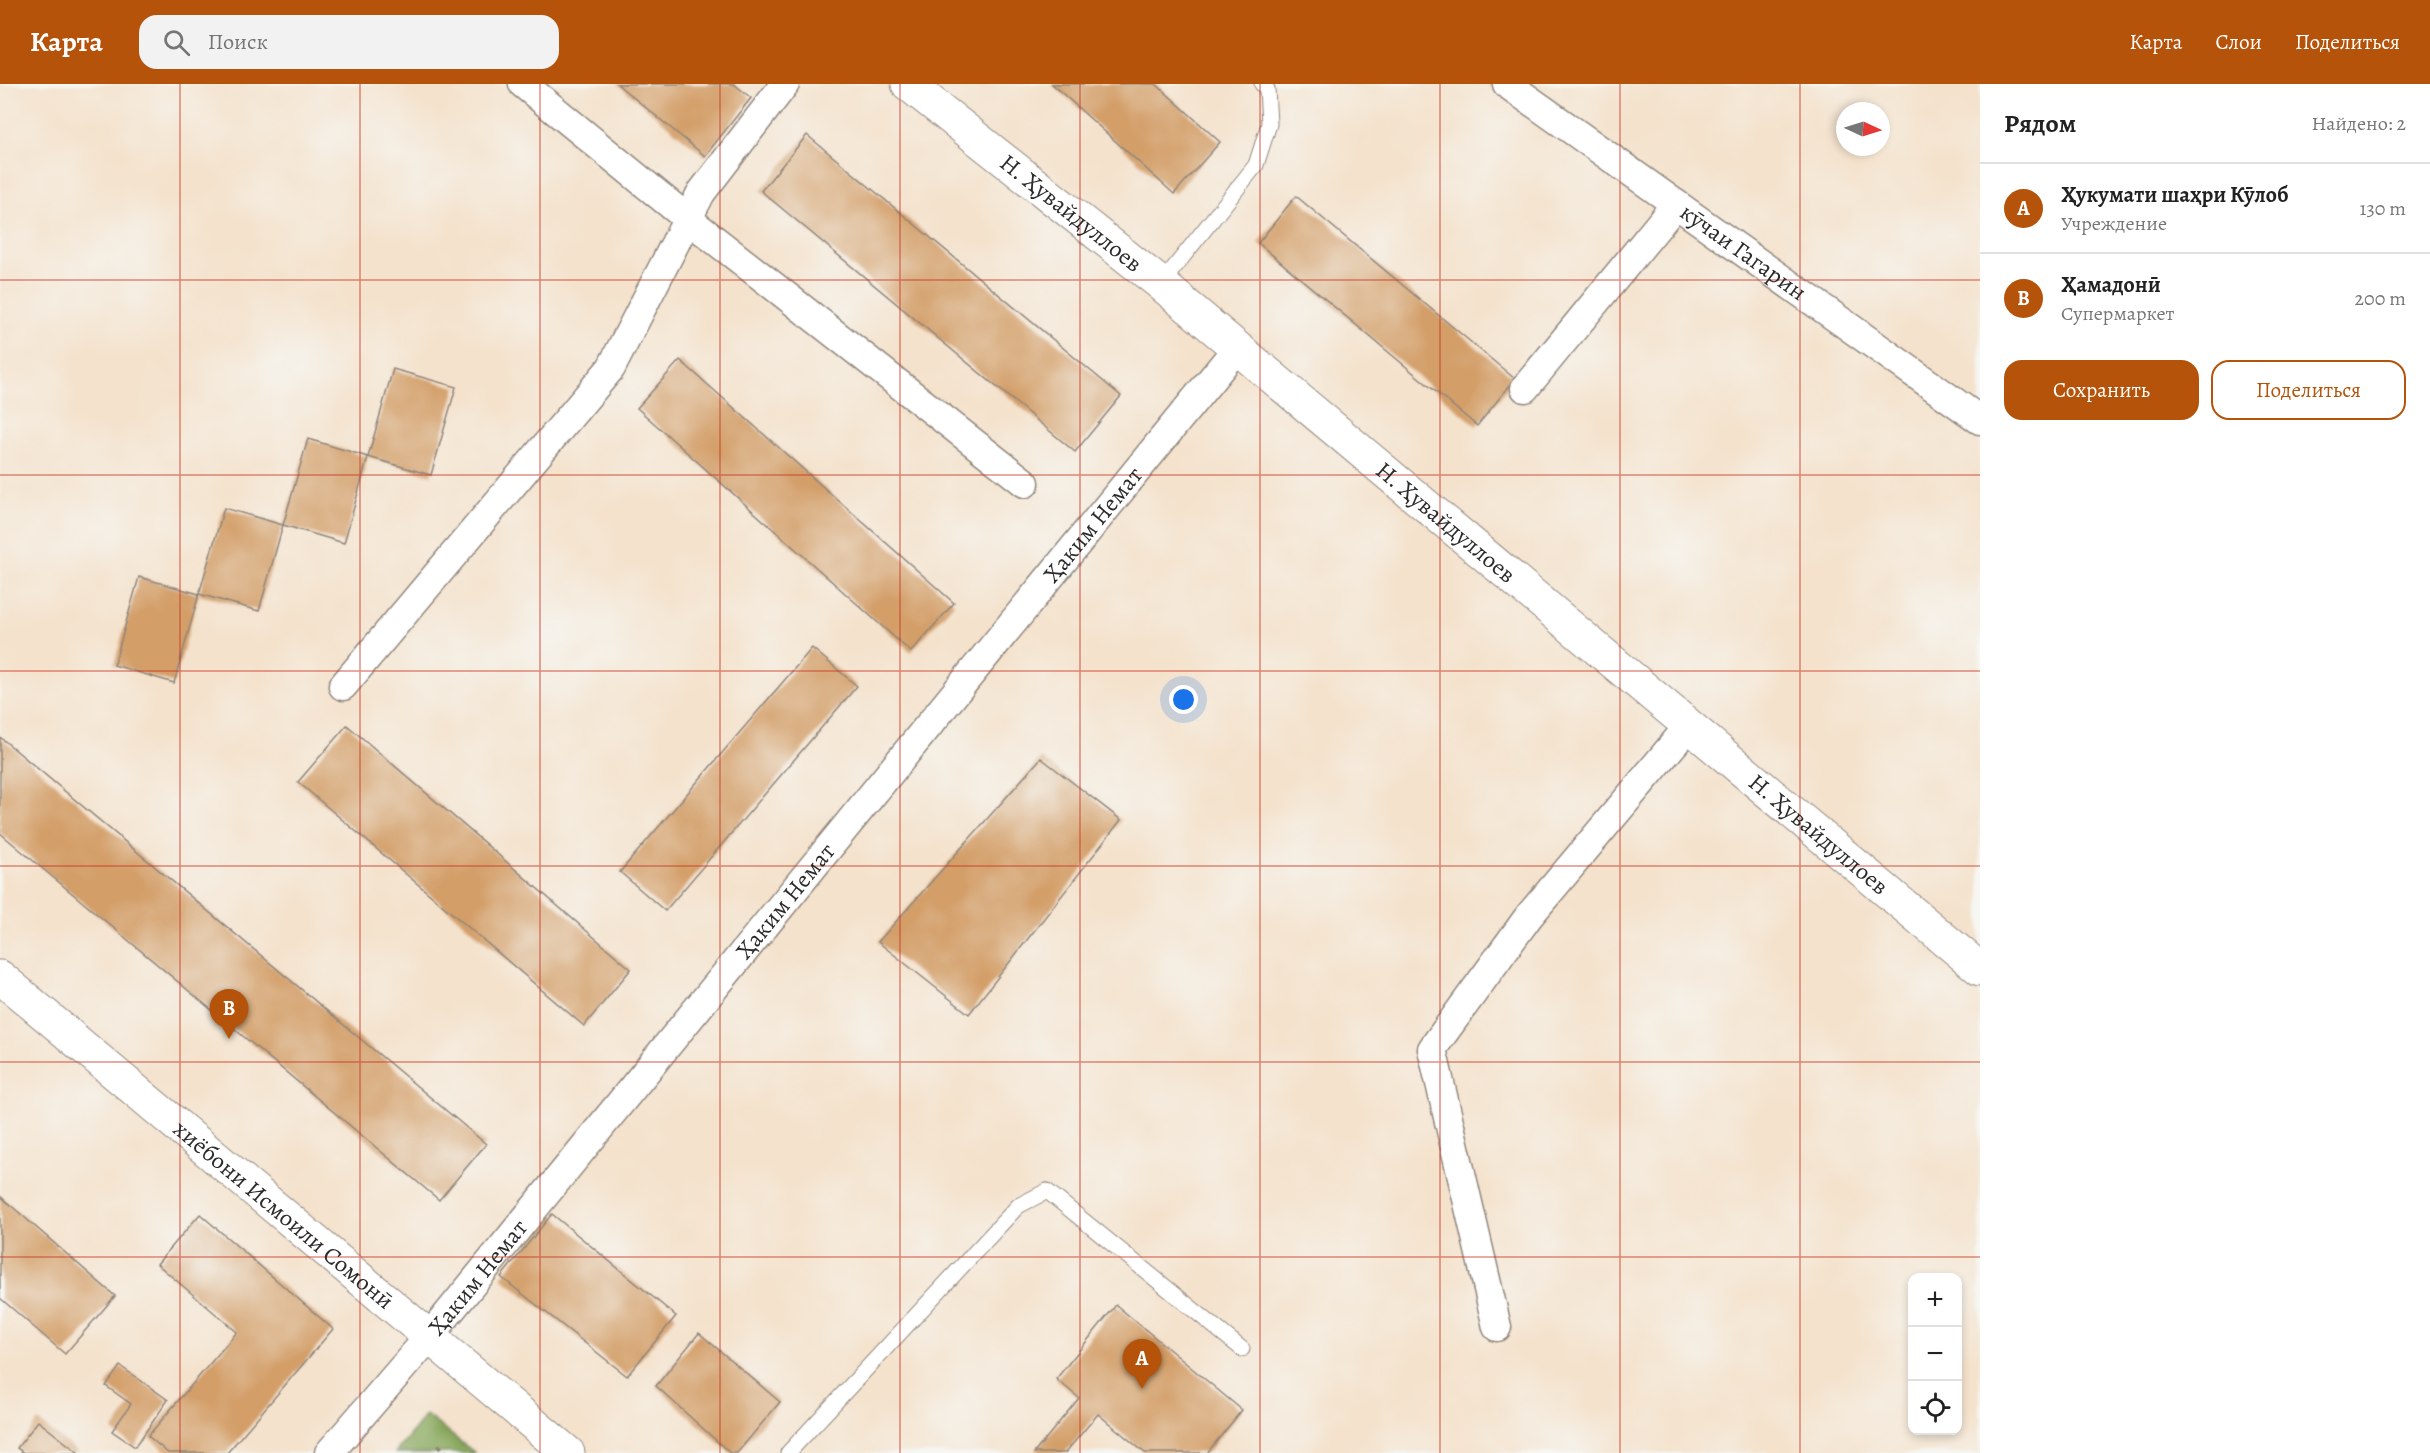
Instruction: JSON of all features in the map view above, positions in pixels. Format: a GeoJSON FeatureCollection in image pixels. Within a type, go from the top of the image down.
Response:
{"type":"FeatureCollection","features":[{"type":"Feature","properties":{"kind":"street"},"geometry":{"type":"LineString","coordinates":[[523,84],[688,219],[1025,483]]}},
{"type":"Feature","properties":{"kind":"street"},"geometry":{"type":"LineString","coordinates":[[343,686],[611,368],[701,193],[785,84]]}},
{"type":"Feature","properties":{"kind":"street","name":"Н. Ҳувайдуллоев"},"geometry":{"type":"LineString","coordinates":[[908,84],[1161,284],[1980,969]]}},
{"type":"Feature","properties":{"kind":"street","name":"кӯчаи Гагарин"},"geometry":{"type":"LineString","coordinates":[[1510,85],[1980,420]]}},
{"type":"Feature","properties":{"kind":"street"},"geometry":{"type":"LineString","coordinates":[[1525,388],[1676,204]]}},
{"type":"Feature","properties":{"kind":"street","name":"Ҳаким Немат"},"geometry":{"type":"LineString","coordinates":[[329,1453],[429,1337],[1237,348]]}},
{"type":"Feature","properties":{"kind":"street"},"geometry":{"type":"LineString","coordinates":[[1497,1328],[1432,1049],[1529,916],[1689,726]]}},
{"type":"Feature","properties":{"kind":"street","name":"хиёбони Исмоили Сомонӣ"},"geometry":{"type":"LineString","coordinates":[[0,977],[568,1453]]}},
{"type":"Feature","properties":{"kind":"lane"},"geometry":{"type":"LineString","coordinates":[[1161,284],[1256,165],[1269,124],[1267,89],[1262,84]]}},
{"type":"Feature","properties":{"kind":"lane"},"geometry":{"type":"LineString","coordinates":[[788,1453],[1018,1206],[1047,1191],[1242,1349]]}},
{"type":"Feature","properties":{"kind":"path"},"geometry":{"type":"LineString","coordinates":[[438,1445],[447,1453]]}},
{"type":"Feature","properties":{"kind":"green space"},"geometry":{"type":"Polygon","coordinates":[[[426,1415],[475,1453],[395,1453],[426,1415]]]}},
{"type":"Feature","properties":{"kind":"building"},"geometry":{"type":"Polygon","coordinates":[[[617,84],[734,84],[751,98],[705,156],[617,84]]]}},
{"type":"Feature","properties":{"kind":"building"},"geometry":{"type":"Polygon","coordinates":[[[1052,84],[1156,84],[1220,142],[1174,194],[1052,84]]]}},
{"type":"Feature","properties":{"kind":"building"},"geometry":{"type":"Polygon","coordinates":[[[807,135],[1121,396],[1075,452],[761,191],[807,135]]]}},
{"type":"Feature","properties":{"kind":"building"},"geometry":{"type":"Polygon","coordinates":[[[1296,196],[1515,379],[1477,426],[1258,243],[1296,196]]]}},
{"type":"Feature","properties":{"kind":"building"},"geometry":{"type":"Polygon","coordinates":[[[680,360],[954,603],[911,652],[637,408],[680,360]]]}},
{"type":"Feature","properties":{"kind":"building"},"geometry":{"type":"Polygon","coordinates":[[[393,369],[456,387],[431,475],[368,457],[393,369]]]}},
{"type":"Feature","properties":{"kind":"building"},"geometry":{"type":"Polygon","coordinates":[[[308,439],[368,457],[344,543],[283,525],[308,439]]]}},
{"type":"Feature","properties":{"kind":"building"},"geometry":{"type":"Polygon","coordinates":[[[224,508],[283,525],[259,611],[199,594],[224,508]]]}},
{"type":"Feature","properties":{"kind":"building"},"geometry":{"type":"Polygon","coordinates":[[[139,577],[199,594],[174,683],[114,665],[139,577]]]}},
{"type":"Feature","properties":{"kind":"building"},"geometry":{"type":"Polygon","coordinates":[[[812,648],[857,686],[665,911],[620,872],[812,648]]]}},
{"type":"Feature","properties":{"kind":"building"},"geometry":{"type":"Polygon","coordinates":[[[347,725],[631,969],[584,1026],[298,782],[347,725]]]}},
{"type":"Feature","properties":{"kind":"building"},"geometry":{"type":"Polygon","coordinates":[[[0,737],[486,1144],[439,1200],[0,833],[0,737]]]}},
{"type":"Feature","properties":{"kind":"building"},"geometry":{"type":"Polygon","coordinates":[[[1041,758],[1121,820],[969,1014],[878,942],[1041,758]]]}},
{"type":"Feature","properties":{"kind":"building"},"geometry":{"type":"Polygon","coordinates":[[[0,1196],[115,1296],[65,1354],[0,1298],[0,1196]]]}},
{"type":"Feature","properties":{"kind":"building"},"geometry":{"type":"Polygon","coordinates":[[[200,1214],[333,1329],[227,1453],[168,1453],[148,1436],[237,1332],[157,1264],[200,1214]]]}},
{"type":"Feature","properties":{"kind":"building"},"geometry":{"type":"Polygon","coordinates":[[[552,1214],[676,1316],[627,1376],[501,1277],[552,1214]]]}},
{"type":"Feature","properties":{"kind":"building"},"geometry":{"type":"Polygon","coordinates":[[[1116,1305],[1242,1410],[1207,1453],[1145,1453],[1098,1414],[1065,1453],[1034,1453],[1079,1398],[1056,1379],[1116,1305]]]}},
{"type":"Feature","properties":{"kind":"building"},"geometry":{"type":"Polygon","coordinates":[[[699,1333],[780,1402],[737,1453],[730,1453],[656,1386],[699,1333]]]}},
{"type":"Feature","properties":{"kind":"building"},"geometry":{"type":"Polygon","coordinates":[[[120,1366],[168,1400],[135,1447],[112,1431],[131,1404],[106,1386],[120,1366]]]}},
{"type":"Feature","properties":{"kind":"building"},"geometry":{"type":"Polygon","coordinates":[[[38,1421],[79,1453],[24,1453],[17,1448],[38,1421]]]}},
{"type":"Feature","properties":{"kind":"place","name":"Ҳамадонӣ"},"geometry":{"type":"Point","coordinates":[229,1039]}},
{"type":"Feature","properties":{"kind":"place","name":"Ҳукумати шаҳри Кӯлоб"},"geometry":{"type":"Point","coordinates":[1142,1389]}}]}
